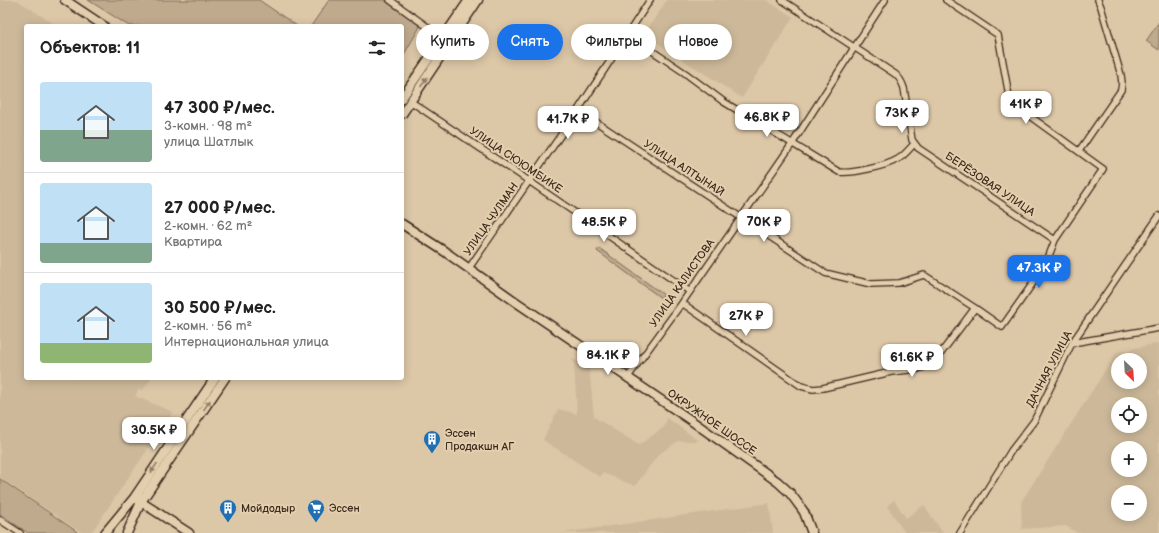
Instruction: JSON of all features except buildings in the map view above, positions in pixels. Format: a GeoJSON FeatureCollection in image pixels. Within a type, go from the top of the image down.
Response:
{"type":"FeatureCollection","features":[{"type":"Feature","properties":{"kind":"street"},"geometry":{"type":"LineString","coordinates":[[65,0],[101,24]]}},
{"type":"Feature","properties":{"kind":"street"},"geometry":{"type":"LineString","coordinates":[[390,0],[423,24]]}},
{"type":"Feature","properties":{"kind":"street"},"geometry":{"type":"LineString","coordinates":[[453,24],[469,0]]}},
{"type":"Feature","properties":{"kind":"street"},"geometry":{"type":"LineString","coordinates":[[404,111],[478,0]]}},
{"type":"Feature","properties":{"kind":"street","name":"УЛИЦА ЧУЛМАН"},"geometry":{"type":"LineString","coordinates":[[634,24],[650,0]]}},
{"type":"Feature","properties":{"kind":"street"},"geometry":{"type":"LineString","coordinates":[[656,54],[724,102],[836,170],[849,173],[891,163],[902,157],[914,144],[912,140],[902,82],[895,74],[782,0]]}},
{"type":"Feature","properties":{"kind":"street","name":"УЛИЦА КАЛИСТОВА"},"geometry":{"type":"LineString","coordinates":[[628,377],[792,144],[885,0]]}},
{"type":"Feature","properties":{"kind":"street"},"geometry":{"type":"LineString","coordinates":[[946,0],[998,35],[1009,96],[1013,104],[1103,169],[1055,240]]}},
{"type":"Feature","properties":{"kind":"street"},"geometry":{"type":"LineString","coordinates":[[1079,151],[1121,90],[1122,83],[1106,22],[1098,0]]}},
{"type":"Feature","properties":{"kind":"street"},"geometry":{"type":"LineString","coordinates":[[404,95],[428,60]]}},
{"type":"Feature","properties":{"kind":"street","name":"УЛИЦА ЧУЛМАН"},"geometry":{"type":"LineString","coordinates":[[469,268],[578,110],[610,60]]}},
{"type":"Feature","properties":{"kind":"street","name":"УЛИЦА СЮЮМБИКЕ"},"geometry":{"type":"LineString","coordinates":[[410,102],[529,181],[689,291]]}},
{"type":"Feature","properties":{"kind":"street","name":"УЛИЦА АЛТЫНАЙ"},"geometry":{"type":"LineString","coordinates":[[578,110],[825,273],[871,284],[899,283],[924,276],[1002,327],[1046,266],[1055,240]]}},
{"type":"Feature","properties":{"kind":"street","name":"БЕРЁЗОВАЯ УЛИЦА"},"geometry":{"type":"LineString","coordinates":[[914,144],[1055,240]]}},
{"type":"Feature","properties":{"kind":"street","name":"ДАЧНАЯ УЛИЦА"},"geometry":{"type":"LineString","coordinates":[[960,533],[1011,451],[1034,421],[1072,343],[1159,216]]}},
{"type":"Feature","properties":{"kind":"street","name":"ОКРУЖНОЕ ШОССЕ"},"geometry":{"type":"LineString","coordinates":[[404,225],[628,377],[778,482],[790,493],[804,512],[812,533]]}},
{"type":"Feature","properties":{"kind":"street"},"geometry":{"type":"LineString","coordinates":[[682,302],[801,386],[813,388],[823,388],[891,372],[926,366],[938,357],[975,308]]}},
{"type":"Feature","properties":{"kind":"street"},"geometry":{"type":"LineString","coordinates":[[1072,343],[1159,328]]}},
{"type":"Feature","properties":{"kind":"street"},"geometry":{"type":"LineString","coordinates":[[127,533],[138,500],[213,380]]}},
{"type":"Feature","properties":{"kind":"street"},"geometry":{"type":"LineString","coordinates":[[105,533],[138,500],[224,380]]}},
{"type":"Feature","properties":{"kind":"street"},"geometry":{"type":"LineString","coordinates":[[138,500],[189,533]]}},
{"type":"Feature","properties":{"kind":"street"},"geometry":{"type":"LineString","coordinates":[[0,520],[20,533]]}},
{"type":"Feature","properties":{"kind":"shaded area"},"geometry":{"type":"Polygon","coordinates":[[[0,0],[17,0],[54,24],[24,24],[24,380],[150,380],[142,391],[139,389],[135,396],[173,412],[91,533],[82,533],[0,478],[0,0]]]}},
{"type":"Feature","properties":{"kind":"shaded area"},"geometry":{"type":"Polygon","coordinates":[[[88,0],[259,0],[294,24],[126,24],[88,0]]]}},
{"type":"Feature","properties":{"kind":"shaded area"},"geometry":{"type":"Polygon","coordinates":[[[329,0],[384,0],[420,24],[416,24],[416,34],[404,55],[404,24],[312,24],[329,0]]]}},
{"type":"Feature","properties":{"kind":"shaded area"},"geometry":{"type":"Polygon","coordinates":[[[667,0],[766,0],[793,17],[742,98],[684,60],[732,60],[732,24],[664,24],[664,47],[656,42],[656,24],[651,24],[667,0]]]}},
{"type":"Feature","properties":{"kind":"shaded area"},"geometry":{"type":"Polygon","coordinates":[[[1159,22],[1159,50],[1146,41],[1159,22]]]}},
{"type":"Feature","properties":{"kind":"shaded area"},"geometry":{"type":"Polygon","coordinates":[[[599,248],[664,295],[661,298],[597,251],[599,248]]]}},
{"type":"Feature","properties":{"kind":"shaded area"},"geometry":{"type":"Polygon","coordinates":[[[1159,343],[1159,533],[1077,533],[1066,526],[1022,529],[1021,502],[1111,361],[1111,389],[1147,389],[1147,353],[1116,353],[1159,343]]]}},
{"type":"Feature","properties":{"kind":"shaded area"},"geometry":{"type":"Polygon","coordinates":[[[572,359],[589,365],[594,417],[639,445],[664,427],[667,418],[699,441],[678,441],[658,455],[635,486],[603,473],[600,477],[543,440],[558,409],[577,414],[574,363],[572,359]]]}},
{"type":"Feature","properties":{"kind":"shaded area"},"geometry":{"type":"Polygon","coordinates":[[[0,479],[79,533],[28,533],[0,514],[0,479]]]}},
{"type":"Feature","properties":{"kind":"shaded area"},"geometry":{"type":"Polygon","coordinates":[[[894,500],[906,518],[924,505],[943,533],[905,533],[887,506],[894,500]]]}},
{"type":"Feature","properties":{"kind":"shaded area"},"geometry":{"type":"Polygon","coordinates":[[[769,503],[773,533],[562,533],[569,532],[769,503]]]}},
{"type":"Feature","properties":{"kind":"place","name":"Эссен Продакшн АГ"},"geometry":{"type":"Point","coordinates":[432,454]}},
{"type":"Feature","properties":{"kind":"place","name":"Мойдодыр"},"geometry":{"type":"Point","coordinates":[228,523]}},
{"type":"Feature","properties":{"kind":"place","name":"Эссен"},"geometry":{"type":"Point","coordinates":[316,523]}}]}
